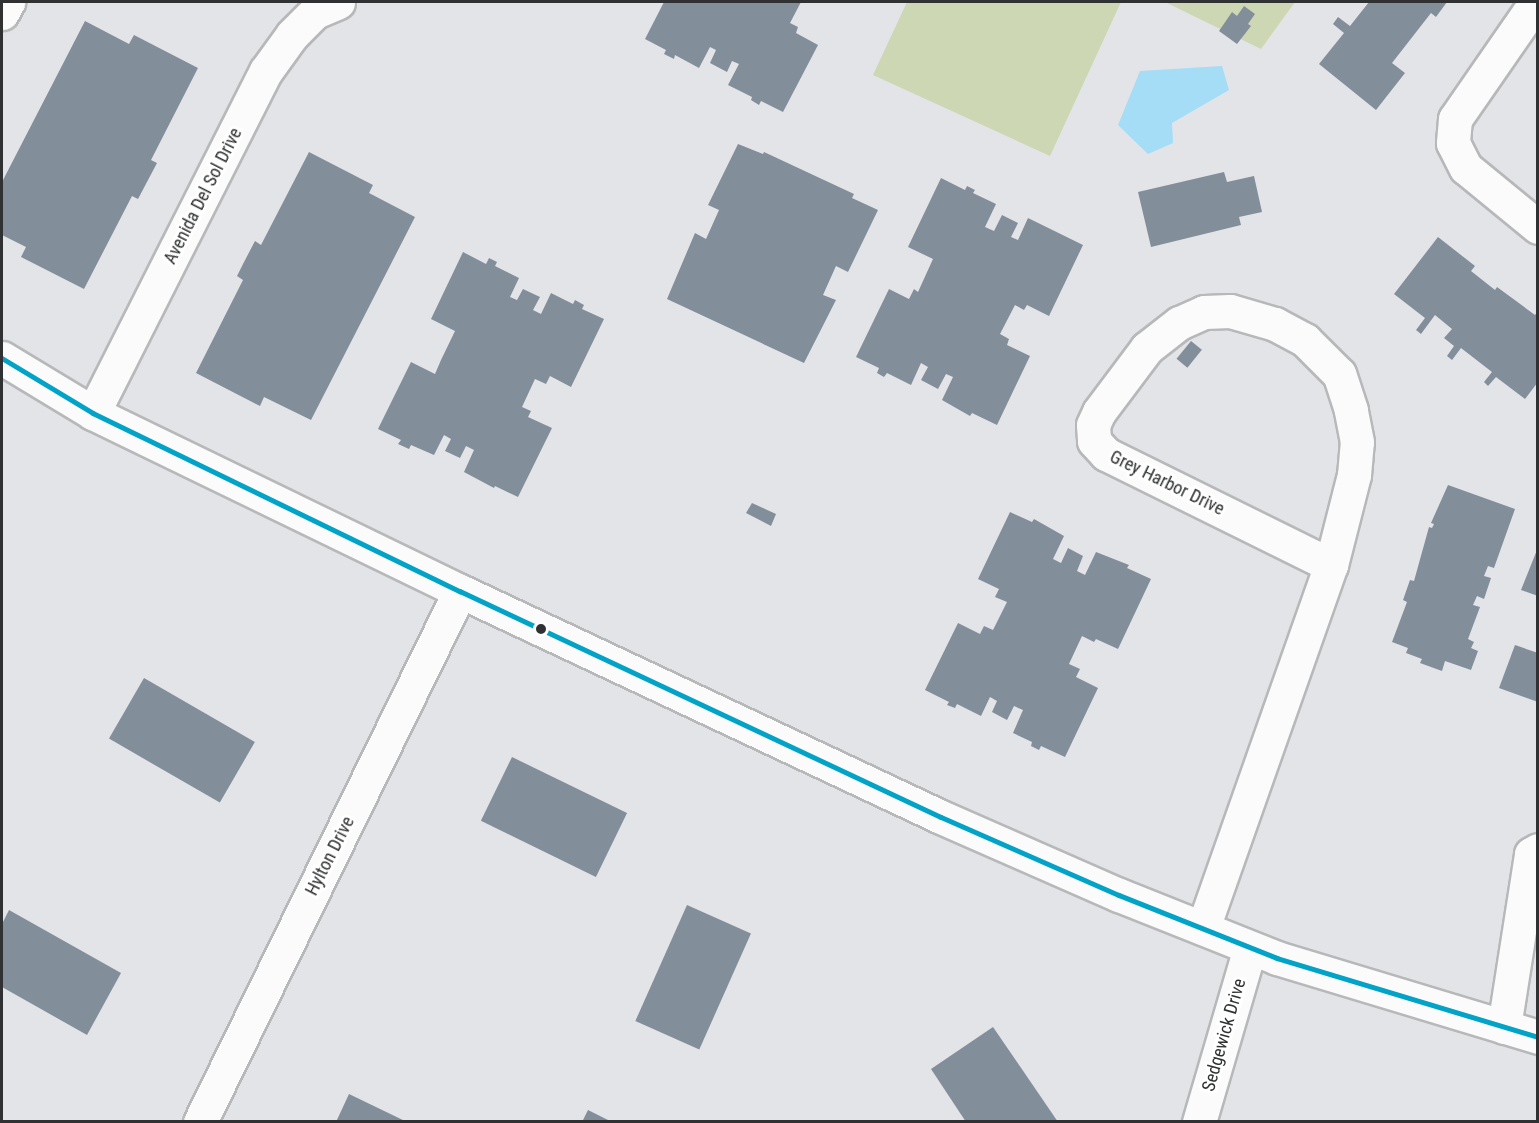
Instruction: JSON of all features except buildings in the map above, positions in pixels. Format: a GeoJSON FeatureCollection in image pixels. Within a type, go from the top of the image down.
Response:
{"type":"FeatureCollection","features":[{"type":"Feature","properties":{"kind":"street"},"geometry":{"type":"LineString","coordinates":[[2,13],[8,2]]}},
{"type":"Feature","properties":{"kind":"street","name":"Avenida Del Sol Drive"},"geometry":{"type":"LineString","coordinates":[[93,413],[266,71],[292,35],[315,12],[338,2]]}},
{"type":"Feature","properties":{"kind":"street"},"geometry":{"type":"LineString","coordinates":[[1536,2],[1455,119],[1453,143],[1467,168],[1538,227]]}},
{"type":"Feature","properties":{"kind":"street","name":"Grey Harbor Drive"},"geometry":{"type":"LineString","coordinates":[[1203,928],[1331,565],[1354,475],[1357,442],[1351,410],[1339,374],[1305,340],[1275,324],[1230,311],[1204,312],[1179,323],[1147,348],[1099,411],[1093,425],[1094,441],[1106,454],[1331,565]]}},
{"type":"Feature","properties":{"kind":"street"},"geometry":{"type":"LineString","coordinates":[[2,358],[93,413],[460,591],[941,817],[1119,895],[1250,948],[1538,1037]]}},
{"type":"Feature","properties":{"kind":"street","name":"Hylton Drive"},"geometry":{"type":"LineString","coordinates":[[200,1122],[460,591]]}},
{"type":"Feature","properties":{"kind":"street"},"geometry":{"type":"LineString","coordinates":[[1504,1027],[1532,854],[1538,850]]}},
{"type":"Feature","properties":{"kind":"street","name":"Sedgewick Drive"},"geometry":{"type":"LineString","coordinates":[[1199,1122],[1250,948]]}},
{"type":"Feature","properties":{"kind":"green space"},"geometry":{"type":"Polygon","coordinates":[[[907,2],[1121,2],[1050,156],[873,75],[907,2]]]}},
{"type":"Feature","properties":{"kind":"green space"},"geometry":{"type":"Polygon","coordinates":[[[1165,2],[1295,2],[1261,49],[1165,2]]]}},
{"type":"Feature","properties":{"kind":"water"},"geometry":{"type":"Polygon","coordinates":[[[1222,66],[1229,90],[1172,123],[1173,143],[1148,154],[1118,125],[1140,71],[1222,66]]]}},
{"type":"Feature","properties":{"kind":"transit line"},"geometry":{"type":"LineString","coordinates":[[2,358],[93,413],[460,591],[941,817],[1119,895],[1277,958],[1538,1037]]}}]}
